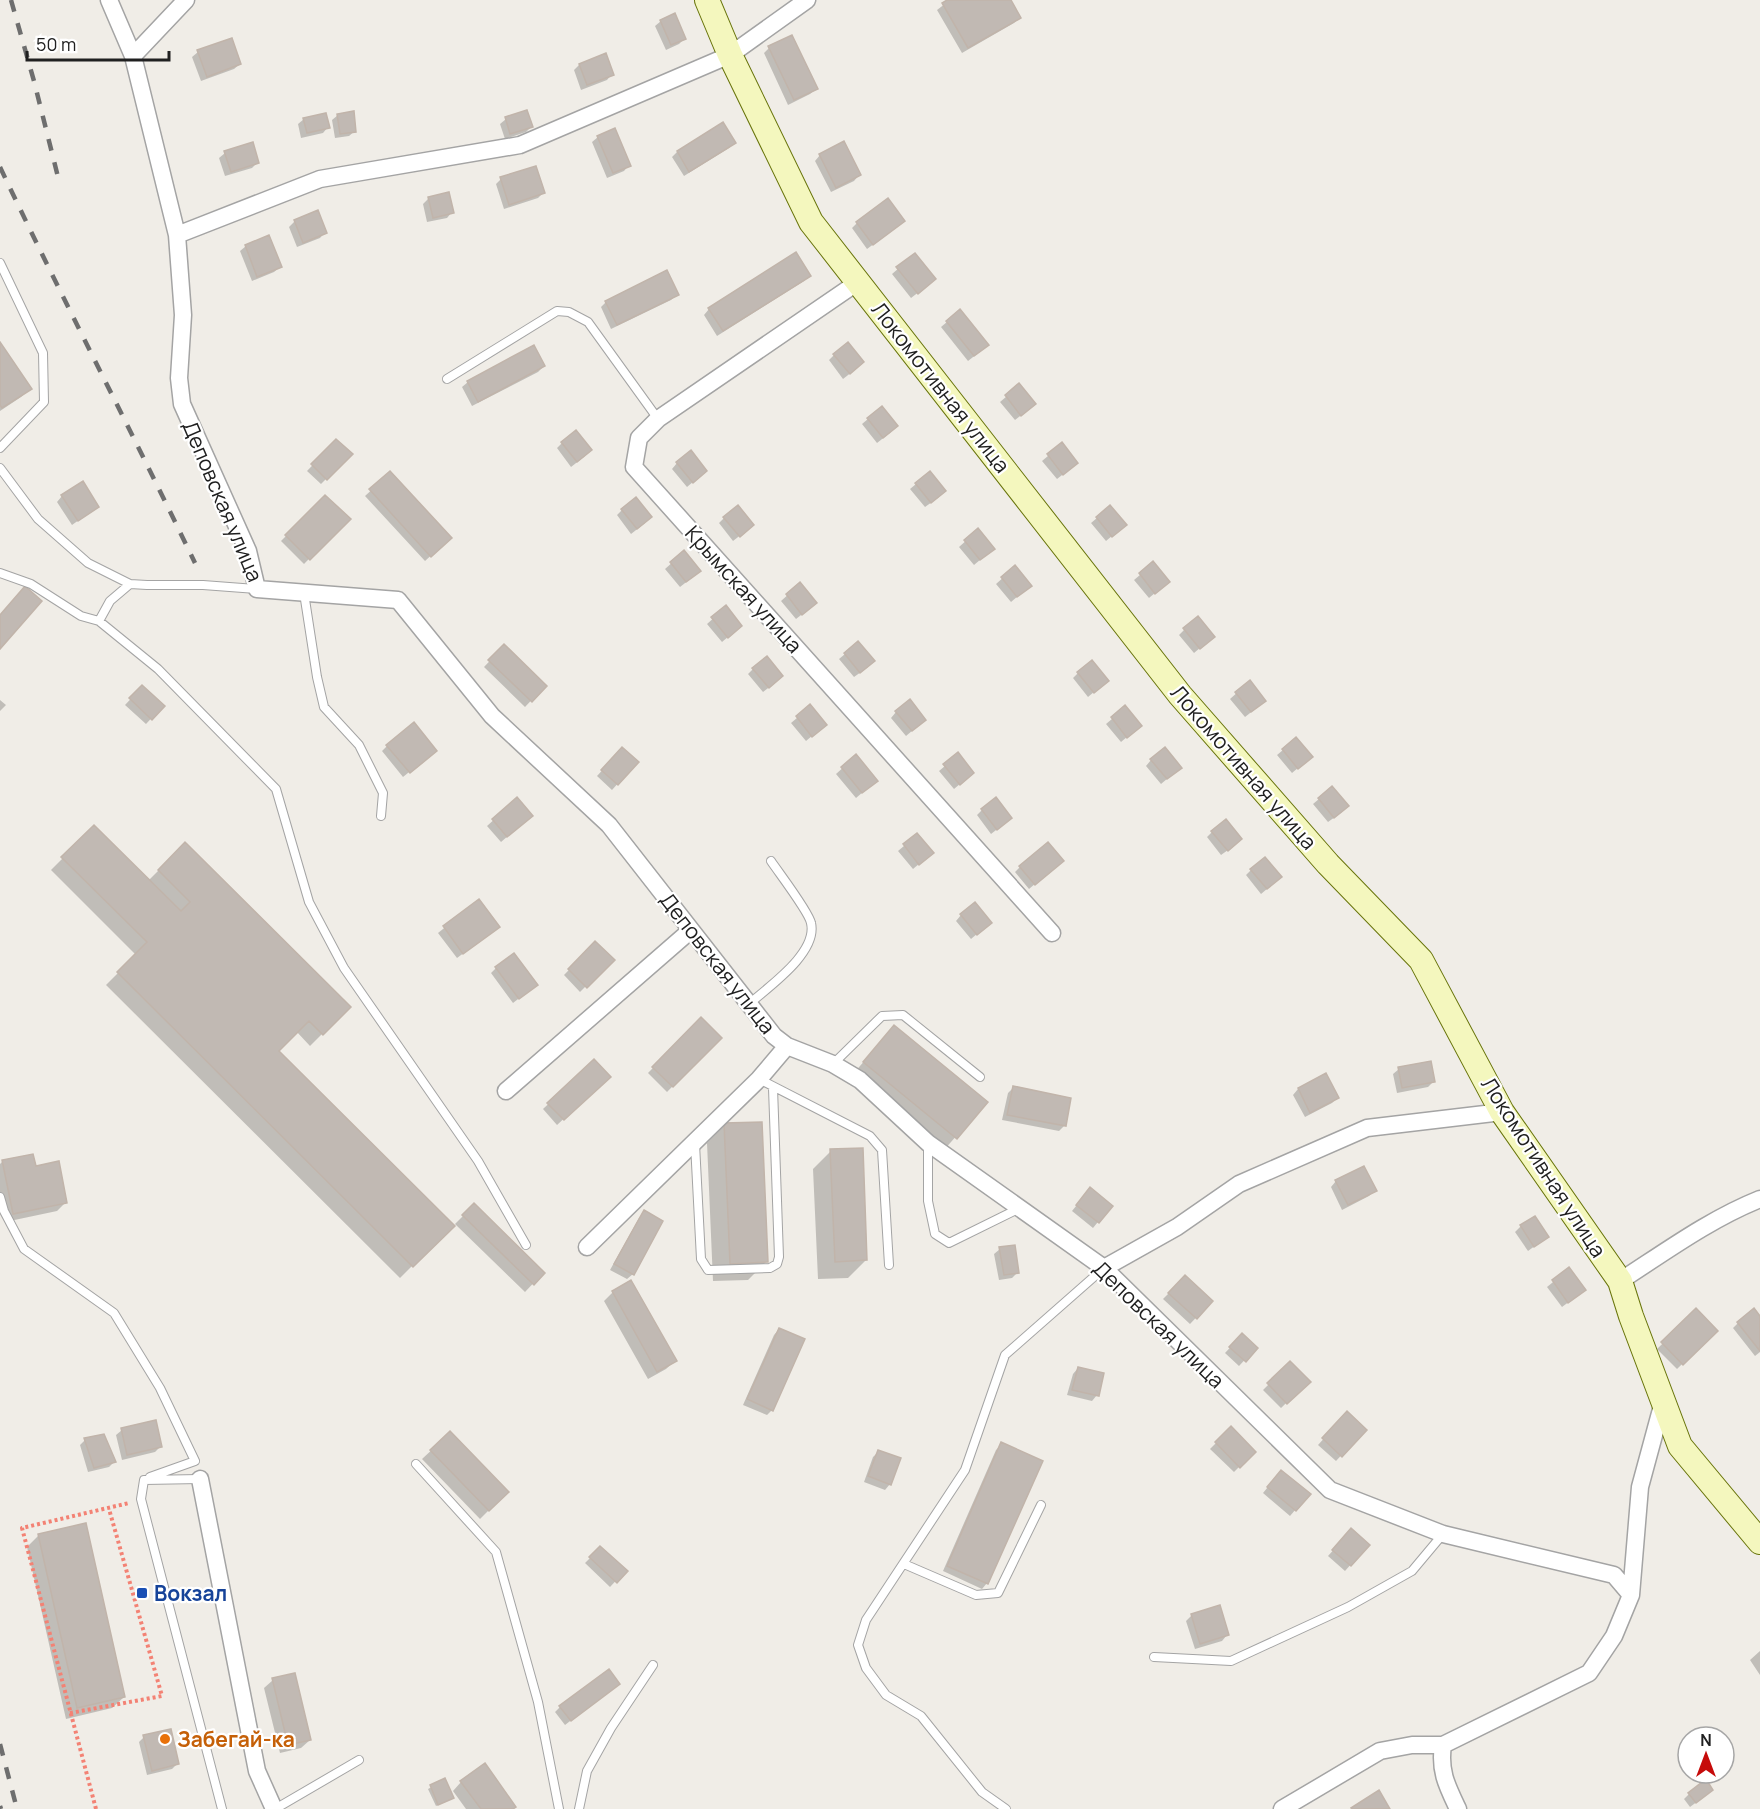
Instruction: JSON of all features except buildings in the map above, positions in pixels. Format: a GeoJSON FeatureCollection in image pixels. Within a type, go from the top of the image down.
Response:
{"type":"FeatureCollection","features":[{"type":"Feature","properties":{"kind":"street","name":"Деповская улица"},"geometry":{"type":"LineString","coordinates":[[109,0],[133,56],[177,235],[183,315],[179,378],[182,404],[248,551],[257,589],[398,600],[492,716],[609,825],[774,1036],[787,1046],[833,1064],[861,1080],[928,1143],[1104,1268],[1330,1490],[1443,1534],[1614,1575],[1631,1595]]}},
{"type":"Feature","properties":{"kind":"street"},"geometry":{"type":"LineString","coordinates":[[133,56],[186,0]]}},
{"type":"Feature","properties":{"kind":"street","name":"Локомотивная улица"},"geometry":{"type":"LineString","coordinates":[[706,0],[730,56],[811,222],[1180,695],[1328,864],[1421,960],[1502,1112],[1620,1281],[1680,1446],[1760,1542]]}},
{"type":"Feature","properties":{"kind":"street"},"geometry":{"type":"LineString","coordinates":[[177,235],[320,179],[520,145],[730,56],[807,0]]}},
{"type":"Feature","properties":{"kind":"street","name":"Крымская улица"},"geometry":{"type":"LineString","coordinates":[[858,282],[658,419],[639,438],[634,467],[1052,933]]}},
{"type":"Feature","properties":{"kind":"street"},"geometry":{"type":"LineString","coordinates":[[506,1091],[691,930]]}},
{"type":"Feature","properties":{"kind":"street"},"geometry":{"type":"LineString","coordinates":[[587,1246],[695,1140],[766,1083],[787,1046]]}},
{"type":"Feature","properties":{"kind":"street"},"geometry":{"type":"LineString","coordinates":[[1104,1268],[1177,1227],[1239,1184],[1367,1128],[1502,1112]]}},
{"type":"Feature","properties":{"kind":"street"},"geometry":{"type":"LineString","coordinates":[[1620,1281],[1684,1240],[1760,1199]]}},
{"type":"Feature","properties":{"kind":"street"},"geometry":{"type":"LineString","coordinates":[[1282,1809],[1380,1751],[1412,1745],[1443,1745],[1589,1673],[1614,1636],[1631,1595],[1640,1487],[1663,1402]]}},
{"type":"Feature","properties":{"kind":"street"},"geometry":{"type":"LineString","coordinates":[[200,1479],[257,1771],[275,1809]]}},
{"type":"Feature","properties":{"kind":"street"},"geometry":{"type":"LineString","coordinates":[[1443,1745],[1440,1763],[1446,1784],[1458,1809]]}},
{"type":"Feature","properties":{"kind":"lane"},"geometry":{"type":"LineString","coordinates":[[0,263],[43,353],[44,402],[0,448]]}},
{"type":"Feature","properties":{"kind":"lane"},"geometry":{"type":"LineString","coordinates":[[447,379],[557,311],[569,312],[588,322],[658,419]]}},
{"type":"Feature","properties":{"kind":"lane"},"geometry":{"type":"LineString","coordinates":[[0,468],[38,519],[88,563],[130,584],[203,585],[257,589]]}},
{"type":"Feature","properties":{"kind":"lane"},"geometry":{"type":"LineString","coordinates":[[0,573],[31,584],[81,616],[99,621],[158,669],[276,789],[309,902],[344,968],[478,1161],[526,1245]]}},
{"type":"Feature","properties":{"kind":"lane"},"geometry":{"type":"LineString","coordinates":[[99,621],[110,601],[130,584]]}},
{"type":"Feature","properties":{"kind":"lane"},"geometry":{"type":"LineString","coordinates":[[304,592],[324,707],[359,745],[383,793],[381,816]]}},
{"type":"Feature","properties":{"kind":"lane"},"geometry":{"type":"LineString","coordinates":[[749,1004],[795,963],[812,938],[811,922],[771,861]]}},
{"type":"Feature","properties":{"kind":"lane"},"geometry":{"type":"LineString","coordinates":[[833,1064],[882,1016],[903,1015],[980,1077]]}},
{"type":"Feature","properties":{"kind":"lane"},"geometry":{"type":"LineString","coordinates":[[695,1140],[700,1260],[708,1270],[770,1268],[777,1264],[779,1257],[766,1083]]}},
{"type":"Feature","properties":{"kind":"lane"},"geometry":{"type":"LineString","coordinates":[[766,1083],[870,1136],[882,1150],[889,1265]]}},
{"type":"Feature","properties":{"kind":"lane"},"geometry":{"type":"LineString","coordinates":[[928,1143],[928,1201],[935,1234],[949,1243],[1020,1208]]}},
{"type":"Feature","properties":{"kind":"lane"},"geometry":{"type":"LineString","coordinates":[[0,1197],[4,1211],[24,1249],[114,1313],[160,1388],[195,1461],[144,1479]]}},
{"type":"Feature","properties":{"kind":"lane"},"geometry":{"type":"LineString","coordinates":[[1006,1809],[982,1792],[921,1716],[886,1695],[866,1668],[858,1645],[866,1620],[965,1470],[1005,1354],[1104,1268]]}},
{"type":"Feature","properties":{"kind":"lane"},"geometry":{"type":"LineString","coordinates":[[416,1464],[496,1552],[538,1702],[559,1809]]}},
{"type":"Feature","properties":{"kind":"lane"},"geometry":{"type":"LineString","coordinates":[[144,1479],[200,1479]]}},
{"type":"Feature","properties":{"kind":"lane"},"geometry":{"type":"LineString","coordinates":[[144,1479],[141,1499],[222,1809]]}},
{"type":"Feature","properties":{"kind":"lane"},"geometry":{"type":"LineString","coordinates":[[904,1564],[976,1595],[998,1593],[1041,1505]]}},
{"type":"Feature","properties":{"kind":"lane"},"geometry":{"type":"LineString","coordinates":[[1154,1657],[1232,1661],[1347,1607],[1412,1571],[1443,1534]]}},
{"type":"Feature","properties":{"kind":"lane"},"geometry":{"type":"LineString","coordinates":[[579,1809],[587,1771],[611,1728],[653,1665]]}},
{"type":"Feature","properties":{"kind":"lane"},"geometry":{"type":"LineString","coordinates":[[275,1809],[359,1760]]}},
{"type":"Feature","properties":{"kind":"path"},"geometry":{"type":"LineString","coordinates":[[96,1809],[22,1527],[109,1509],[141,1499]]}},
{"type":"Feature","properties":{"kind":"path"},"geometry":{"type":"LineString","coordinates":[[70,1713],[162,1696],[109,1509]]}},
{"type":"Feature","properties":{"kind":"railway"},"geometry":{"type":"LineString","coordinates":[[11,0],[58,177]]}},
{"type":"Feature","properties":{"kind":"railway"},"geometry":{"type":"LineString","coordinates":[[0,167],[195,563]]}},
{"type":"Feature","properties":{"kind":"railway"},"geometry":{"type":"LineString","coordinates":[[0,1744],[17,1809]]}},
{"type":"Feature","properties":{"kind":"place","name":"Вокзал"},"geometry":{"type":"Point","coordinates":[142,1593]}},
{"type":"Feature","properties":{"kind":"place","name":"Забегай-ка"},"geometry":{"type":"Point","coordinates":[165,1739]}}]}
